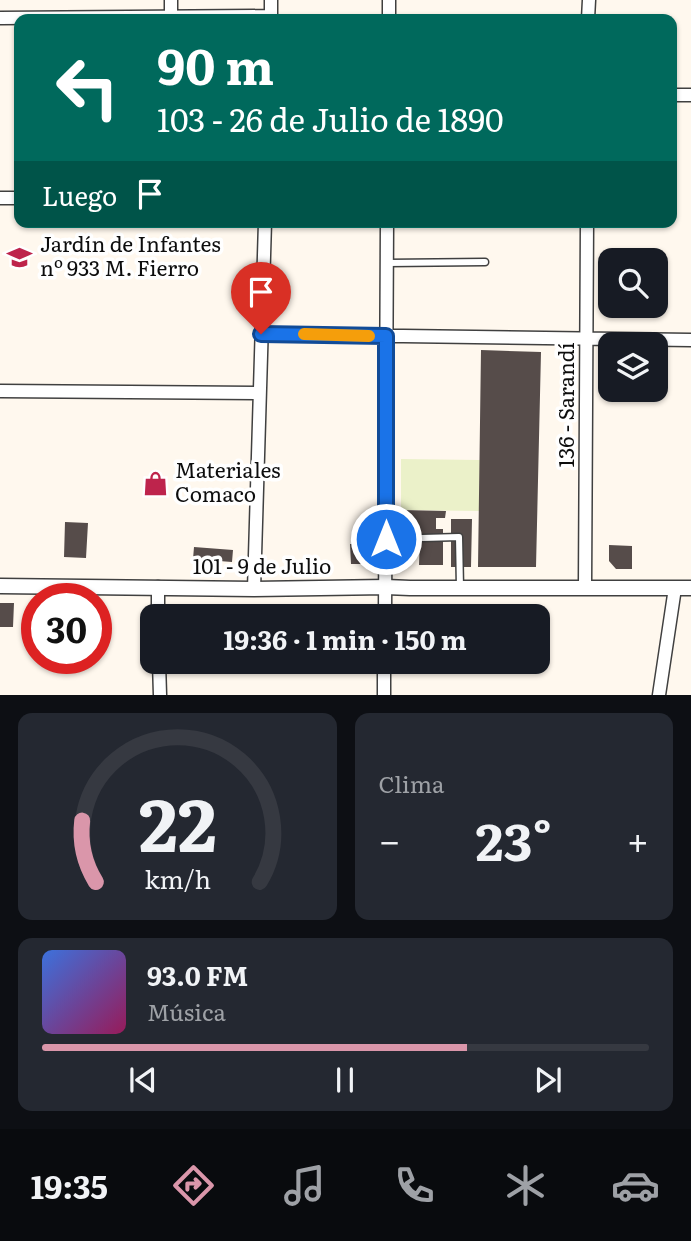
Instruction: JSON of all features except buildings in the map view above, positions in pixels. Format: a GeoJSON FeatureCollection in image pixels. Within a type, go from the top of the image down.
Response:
{"type":"FeatureCollection","features":[{"type":"Feature","properties":{"kind":"street"},"geometry":{"type":"LineString","coordinates":[[254,589],[265,228]]}},
{"type":"Feature","properties":{"kind":"street"},"geometry":{"type":"LineString","coordinates":[[385,604],[387,228]]}},
{"type":"Feature","properties":{"kind":"street","name":"136 - Sarandí"},"geometry":{"type":"LineString","coordinates":[[585,587],[587,228]]}},
{"type":"Feature","properties":{"kind":"street"},"geometry":{"type":"LineString","coordinates":[[261,334],[691,340]]}},
{"type":"Feature","properties":{"kind":"street"},"geometry":{"type":"LineString","coordinates":[[0,391],[259,393]]}},
{"type":"Feature","properties":{"kind":"street","name":"101 - 9 de Julio"},"geometry":{"type":"LineString","coordinates":[[0,586],[254,589],[691,588]]}},
{"type":"Feature","properties":{"kind":"street"},"geometry":{"type":"LineString","coordinates":[[158,587],[158,604]]}},
{"type":"Feature","properties":{"kind":"street"},"geometry":{"type":"LineString","coordinates":[[659,695],[675,588]]}},
{"type":"Feature","properties":{"kind":"street"},"geometry":{"type":"LineString","coordinates":[[159,674],[160,695]]}},
{"type":"Feature","properties":{"kind":"street"},"geometry":{"type":"LineString","coordinates":[[384,674],[384,695]]}},
{"type":"Feature","properties":{"kind":"lane"},"geometry":{"type":"LineString","coordinates":[[387,263],[485,262]]}},
{"type":"Feature","properties":{"kind":"lane"},"geometry":{"type":"LineString","coordinates":[[386,539],[459,537],[460,588]]}},
{"type":"Feature","properties":{"kind":"green space"},"geometry":{"type":"Polygon","coordinates":[[[401,459],[480,460],[479,511],[401,510],[401,459]]]}},
{"type":"Feature","properties":{"kind":"slow traffic"},"geometry":{"type":"LineString","coordinates":[[304,334],[369,336]]}},
{"type":"Feature","properties":{"kind":"place","name":"Jardín de Infantes nº 933 M. Fierro"},"geometry":{"type":"Point","coordinates":[20,257]}},
{"type":"Feature","properties":{"kind":"place","name":"Materiales Comaco"},"geometry":{"type":"Point","coordinates":[155,483]}},
{"type":"Feature","properties":{"kind":"route"},"geometry":{"type":"LineString","coordinates":[[261,334],[386,336],[386,539]]}}]}
